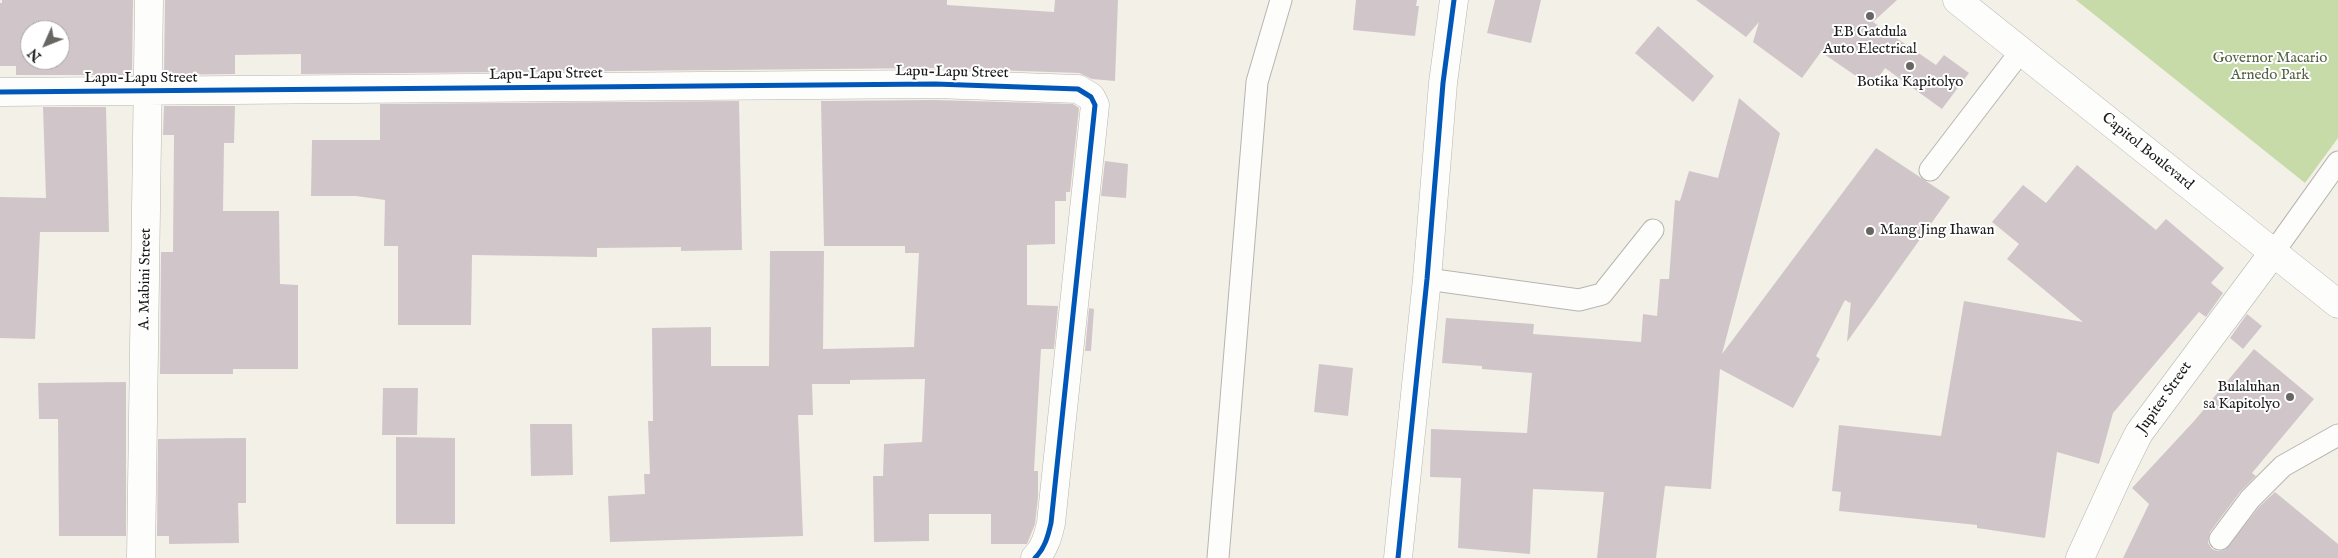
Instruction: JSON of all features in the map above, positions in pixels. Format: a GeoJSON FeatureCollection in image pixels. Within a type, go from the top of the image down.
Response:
{"type":"FeatureCollection","features":[{"type":"Feature","properties":{"kind":"street","name":"A. Mabini Street"},"geometry":{"type":"LineString","coordinates":[[142,558],[149,0]]}},
{"type":"Feature","properties":{"kind":"street"},"geometry":{"type":"LineString","coordinates":[[1398,558],[1427,279],[1443,84],[1454,0]]}},
{"type":"Feature","properties":{"kind":"street","name":"Capitol Boulevard"},"geometry":{"type":"LineString","coordinates":[[1957,0],[2338,304]]}},
{"type":"Feature","properties":{"kind":"street","name":"Lapu-Lapu Street"},"geometry":{"type":"LineString","coordinates":[[0,92],[935,84],[1078,89],[1091,96],[1095,104],[1051,523],[1047,539],[1038,555]]}},
{"type":"Feature","properties":{"kind":"street","name":"Jupiter Street"},"geometry":{"type":"LineString","coordinates":[[2080,558],[2139,433],[2273,253]]}},
{"type":"Feature","properties":{"kind":"lane"},"geometry":{"type":"LineString","coordinates":[[1218,558],[1258,82],[1281,0]]}},
{"type":"Feature","properties":{"kind":"lane"},"geometry":{"type":"LineString","coordinates":[[1930,170],[2021,51]]}},
{"type":"Feature","properties":{"kind":"lane"},"geometry":{"type":"LineString","coordinates":[[2273,253],[2338,162]]}},
{"type":"Feature","properties":{"kind":"lane"},"geometry":{"type":"LineString","coordinates":[[1427,279],[1579,300],[1602,294],[1653,230]]}},
{"type":"Feature","properties":{"kind":"lane"},"geometry":{"type":"LineString","coordinates":[[2220,539],[2250,499],[2283,466],[2338,435]]}},
{"type":"Feature","properties":{"kind":"green space","name":"Governor Macario Arnedo Park"},"geometry":{"type":"Polygon","coordinates":[[[2076,0],[2338,0],[2338,138],[2305,183],[2076,0]]]}},
{"type":"Feature","properties":{"kind":"building"},"geometry":{"type":"Polygon","coordinates":[[[2,0],[133,0],[132,75],[16,75],[16,66],[0,66],[0,3],[2,3],[2,0]]]}},
{"type":"Feature","properties":{"kind":"building"},"geometry":{"type":"Polygon","coordinates":[[[165,0],[947,0],[947,5],[1054,12],[1055,0],[1118,0],[1115,81],[1092,79],[1079,73],[935,68],[301,74],[301,54],[235,55],[235,74],[164,75],[165,0]]]}},
{"type":"Feature","properties":{"kind":"building"},"geometry":{"type":"Polygon","coordinates":[[[1356,0],[1417,0],[1416,6],[1419,6],[1415,36],[1353,30],[1356,0]]]}},
{"type":"Feature","properties":{"kind":"building"},"geometry":{"type":"Polygon","coordinates":[[[1495,0],[1541,0],[1531,43],[1487,33],[1495,0]]]}},
{"type":"Feature","properties":{"kind":"building"},"geometry":{"type":"Polygon","coordinates":[[[1696,0],[1897,0],[1873,22],[1936,65],[1944,55],[1969,73],[1942,109],[1885,68],[1872,87],[1821,52],[1802,78],[1753,42],[1759,22],[1746,37],[1696,0]]]}},
{"type":"Feature","properties":{"kind":"building"},"geometry":{"type":"Polygon","coordinates":[[[1658,26],[1714,76],[1693,102],[1635,53],[1658,26]]]}},
{"type":"Feature","properties":{"kind":"building"},"geometry":{"type":"Polygon","coordinates":[[[1739,98],[1780,133],[1722,354],[1876,148],[1950,197],[1847,342],[1851,301],[1850,303],[1845,300],[1816,356],[1820,359],[1793,408],[1720,369],[1711,489],[1665,486],[1656,558],[1597,558],[1604,492],[1533,489],[1530,554],[1458,548],[1461,478],[1430,477],[1431,429],[1527,433],[1532,373],[1482,369],[1482,366],[1442,363],[1446,318],[1534,324],[1533,334],[1641,342],[1643,314],[1657,316],[1660,279],[1669,279],[1675,200],[1680,201],[1689,171],[1718,178],[1739,98]]]}},
{"type":"Feature","properties":{"kind":"building"},"geometry":{"type":"Polygon","coordinates":[[[935,100],[1073,104],[1079,108],[1070,192],[1066,192],[1066,201],[1055,201],[1055,244],[1027,245],[1027,305],[1058,306],[1054,349],[1041,349],[1034,471],[1038,471],[1038,497],[1035,524],[1027,544],[991,544],[991,514],[929,514],[929,541],[874,542],[873,476],[883,476],[884,444],[922,442],[925,379],[850,380],[850,384],[812,384],[813,415],[798,415],[803,536],[610,542],[608,496],[645,494],[644,474],[650,474],[648,421],[653,421],[652,328],[711,327],[711,366],[769,366],[770,251],[824,251],[823,349],[914,347],[919,253],[905,253],[905,246],[824,246],[821,101],[935,100]]]}},
{"type":"Feature","properties":{"kind":"building"},"geometry":{"type":"Polygon","coordinates":[[[739,101],[742,250],[681,251],[681,247],[597,248],[597,257],[472,255],[471,325],[398,325],[398,246],[384,246],[385,200],[356,196],[311,196],[312,140],[380,140],[380,104],[739,101]]]}},
{"type":"Feature","properties":{"kind":"building"},"geometry":{"type":"Polygon","coordinates":[[[164,106],[235,106],[234,143],[224,143],[223,211],[279,211],[280,284],[298,285],[298,369],[233,369],[233,374],[160,374],[161,252],[173,252],[174,135],[163,135],[164,106]]]}},
{"type":"Feature","properties":{"kind":"building"},"geometry":{"type":"Polygon","coordinates":[[[43,107],[106,107],[109,232],[40,232],[35,339],[0,338],[0,197],[46,198],[43,107]]]}},
{"type":"Feature","properties":{"kind":"building"},"geometry":{"type":"Polygon","coordinates":[[[1105,161],[1128,164],[1126,198],[1101,196],[1105,161]]]}},
{"type":"Feature","properties":{"kind":"building"},"geometry":{"type":"Polygon","coordinates":[[[2077,165],[2156,230],[2166,219],[2224,268],[2211,283],[2223,293],[2206,317],[2199,312],[2113,413],[2099,464],[2057,452],[2045,538],[1977,528],[1977,525],[1839,511],[1841,492],[1832,491],[1839,425],[1941,436],[1964,301],[2083,322],[2007,259],[2019,244],[1992,222],[2023,185],[2046,203],[2077,165]]]}},
{"type":"Feature","properties":{"kind":"building"},"geometry":{"type":"Polygon","coordinates":[[[1089,308],[1094,309],[1091,351],[1085,351],[1089,308]]]}},
{"type":"Feature","properties":{"kind":"building"},"geometry":{"type":"Polygon","coordinates":[[[2247,314],[2262,326],[2243,349],[2230,338],[2247,314]]]}},
{"type":"Feature","properties":{"kind":"building"},"geometry":{"type":"Polygon","coordinates":[[[2254,349],[2314,399],[2252,473],[2256,476],[2240,492],[2210,532],[2208,543],[2212,549],[2218,551],[2225,550],[2259,507],[2275,492],[2338,544],[2338,558],[2123,558],[2149,504],[2132,488],[2195,420],[2254,349]]]}},
{"type":"Feature","properties":{"kind":"building"},"geometry":{"type":"Polygon","coordinates":[[[1319,364],[1353,368],[1348,416],[1314,412],[1319,364]]]}},
{"type":"Feature","properties":{"kind":"building"},"geometry":{"type":"Polygon","coordinates":[[[126,382],[126,536],[59,536],[58,419],[39,419],[38,383],[126,382]]]}},
{"type":"Feature","properties":{"kind":"building"},"geometry":{"type":"Polygon","coordinates":[[[383,388],[418,388],[417,435],[382,435],[383,388]]]}},
{"type":"Feature","properties":{"kind":"building"},"geometry":{"type":"Polygon","coordinates":[[[530,424],[572,424],[573,475],[531,476],[530,424]]]}},
{"type":"Feature","properties":{"kind":"building"},"geometry":{"type":"Polygon","coordinates":[[[396,437],[455,438],[455,524],[396,524],[396,437]]]}},
{"type":"Feature","properties":{"kind":"building"},"geometry":{"type":"Polygon","coordinates":[[[246,438],[246,503],[238,503],[239,543],[169,544],[169,536],[157,536],[158,439],[246,438]]]}},
{"type":"Feature","properties":{"kind":"cycle path"},"geometry":{"type":"LineString","coordinates":[[1398,558],[1427,279],[1443,83],[1454,0]]}},
{"type":"Feature","properties":{"kind":"cycle path"},"geometry":{"type":"LineString","coordinates":[[0,92],[935,84],[1078,89],[1091,97],[1095,105],[1051,523],[1044,546],[1035,558]]}},
{"type":"Feature","properties":{"kind":"place","name":"EB Gatdula Auto Electrical"},"geometry":{"type":"Point","coordinates":[1870,16]}},
{"type":"Feature","properties":{"kind":"place","name":"Botika Kapitolyo"},"geometry":{"type":"Point","coordinates":[1910,66]}},
{"type":"Feature","properties":{"kind":"place","name":"Mang Jing Ihawan"},"geometry":{"type":"Point","coordinates":[1870,231]}},
{"type":"Feature","properties":{"kind":"place","name":"Bulaluhan sa Kapitolyo"},"geometry":{"type":"Point","coordinates":[2290,397]}}]}
